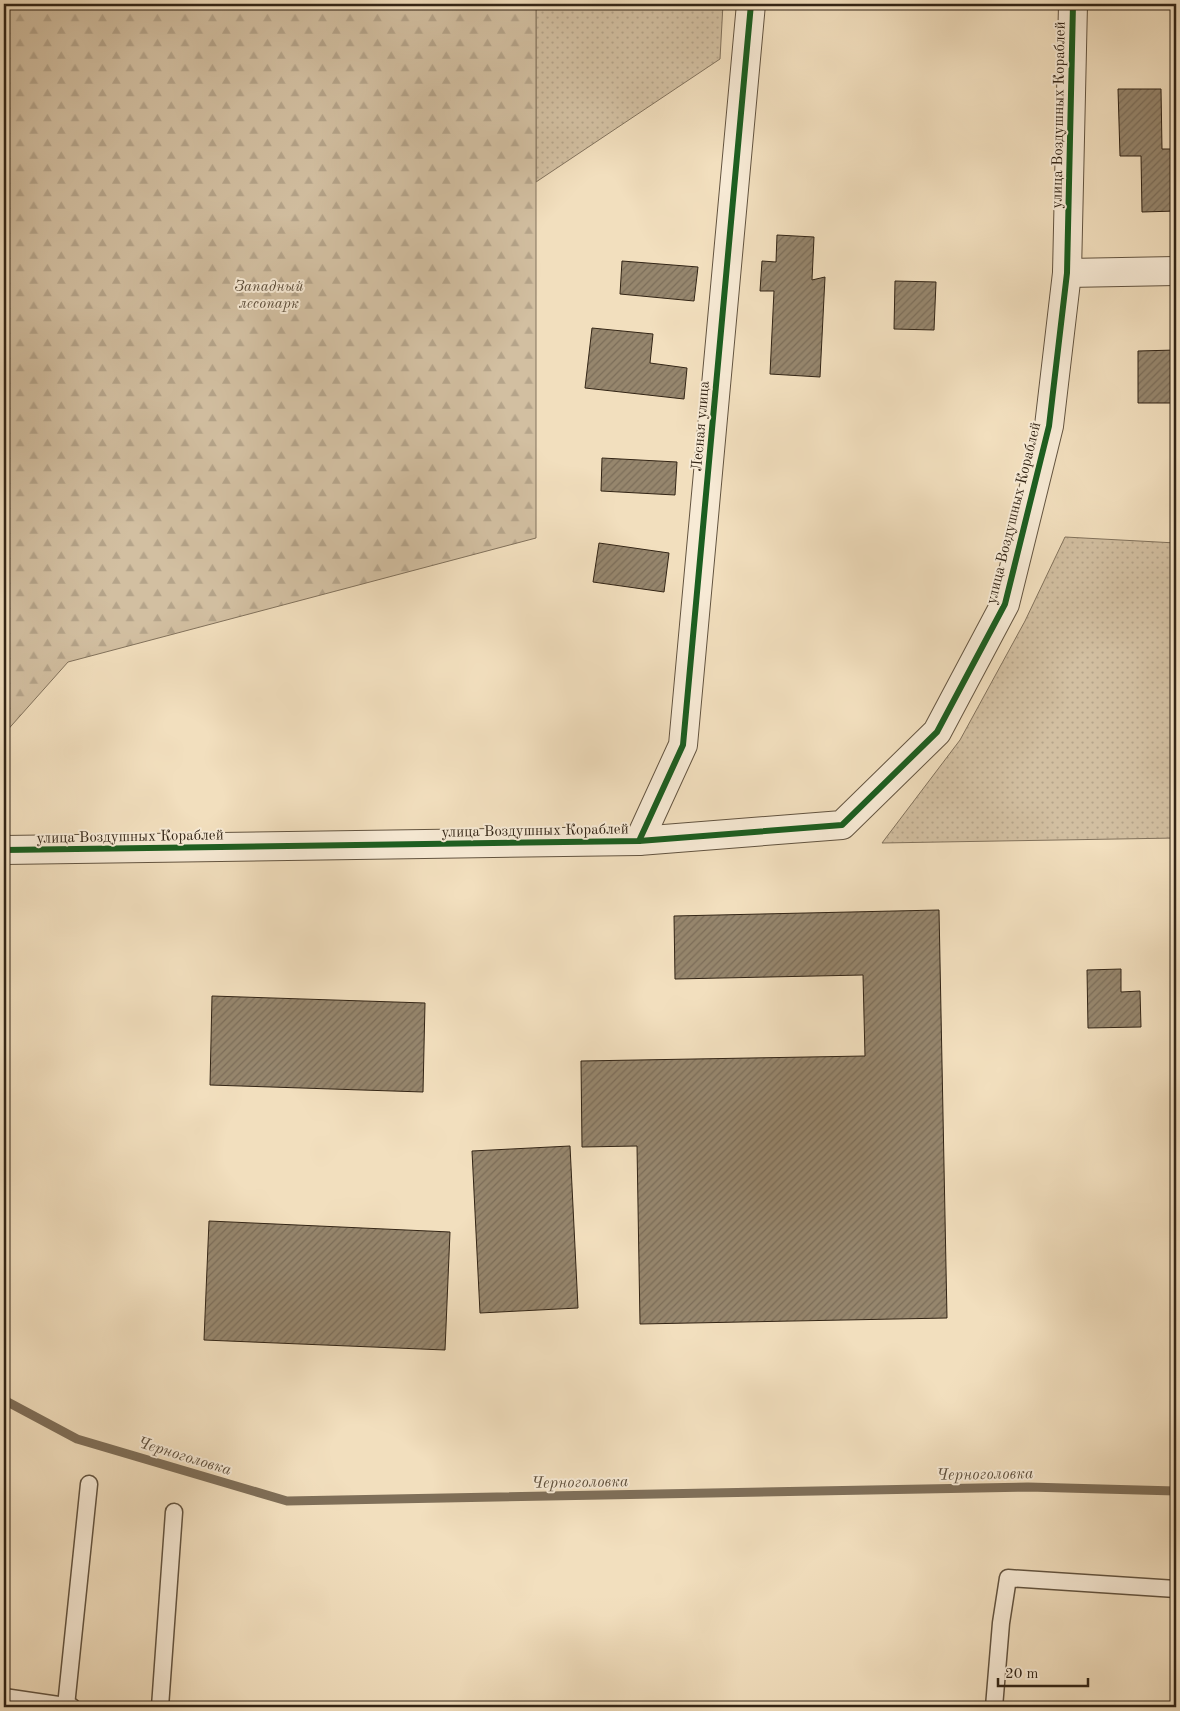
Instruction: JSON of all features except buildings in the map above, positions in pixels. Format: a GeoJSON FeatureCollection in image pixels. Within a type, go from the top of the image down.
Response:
{"type":"FeatureCollection","features":[{"type":"Feature","properties":{"kind":"street","name":"Лесная улица"},"geometry":{"type":"LineString","coordinates":[[639,841],[683,745],[751,4]]}},
{"type":"Feature","properties":{"kind":"street","name":"улица Воздушных Кораблей"},"geometry":{"type":"LineString","coordinates":[[4,850],[639,841],[842,825],[937,732],[1005,604],[1049,426],[1067,273],[1073,4]]}},
{"type":"Feature","properties":{"kind":"street"},"geometry":{"type":"LineString","coordinates":[[1067,273],[1176,271]]}},
{"type":"Feature","properties":{"kind":"lane"},"geometry":{"type":"LineString","coordinates":[[4,1697],[69,1707],[89,1484]]}},
{"type":"Feature","properties":{"kind":"lane"},"geometry":{"type":"LineString","coordinates":[[160,1707],[174,1512]]}},
{"type":"Feature","properties":{"kind":"lane"},"geometry":{"type":"LineString","coordinates":[[994,1707],[1008,1578],[1176,1589]]}},
{"type":"Feature","properties":{"kind":"green space","name":"Западный лесопарк"},"geometry":{"type":"Polygon","coordinates":[[[4,4],[536,4],[536,538],[68,662],[4,734],[4,4]]]}},
{"type":"Feature","properties":{"kind":"green space"},"geometry":{"type":"Polygon","coordinates":[[[536,4],[723,4],[720,59],[536,182],[536,4]]]}},
{"type":"Feature","properties":{"kind":"green space"},"geometry":{"type":"Polygon","coordinates":[[[1065,537],[1176,543],[1176,838],[882,843],[960,740],[1025,621],[1065,537]]]}},
{"type":"Feature","properties":{"kind":"waterway","name":"Черноголовка"},"geometry":{"type":"LineString","coordinates":[[4,1400],[77,1439],[287,1501],[1028,1487],[1176,1491]]}},
{"type":"Feature","properties":{"kind":"cycle path"},"geometry":{"type":"LineString","coordinates":[[639,841],[683,745],[751,4]]}},
{"type":"Feature","properties":{"kind":"cycle path"},"geometry":{"type":"LineString","coordinates":[[4,850],[639,841],[842,825],[937,732],[1005,604],[1049,426],[1067,273],[1073,4]]}}]}
